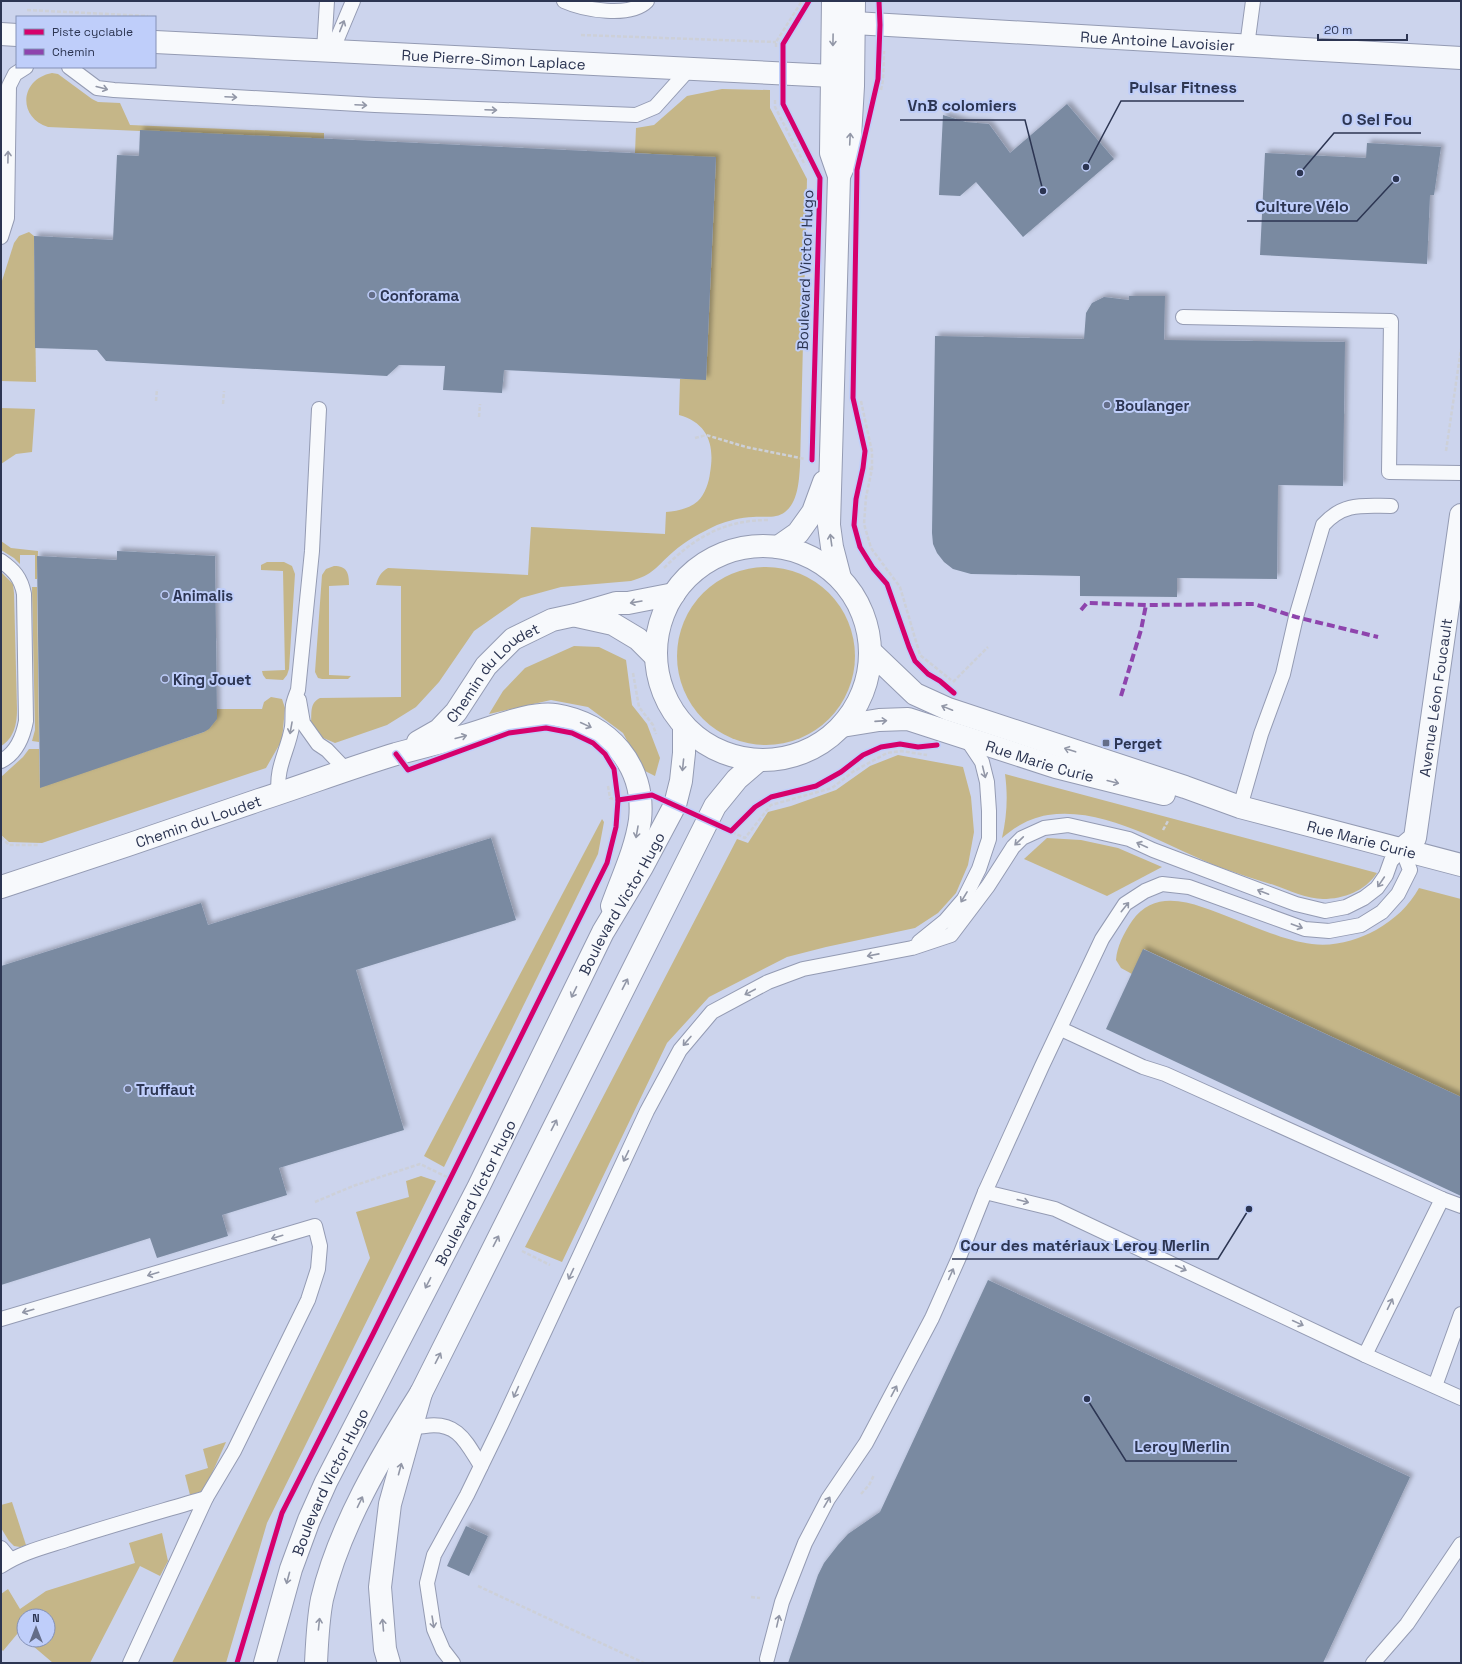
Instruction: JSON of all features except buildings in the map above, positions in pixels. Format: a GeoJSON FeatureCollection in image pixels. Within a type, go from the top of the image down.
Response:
{"type":"FeatureCollection","features":[{"type":"Feature","properties":{"kind":"main road","name":"Boulevard Victor Hugo"},"geometry":{"type":"LineString","coordinates":[[778,548],[798,533],[813,512],[821,462],[839,176],[831,153],[833,1]]}},
{"type":"Feature","properties":{"kind":"main road","name":"Boulevard Victor Hugo"},"geometry":{"type":"LineString","coordinates":[[839,176],[850,154],[854,86],[854,1]]}},
{"type":"Feature","properties":{"kind":"main road","name":"Rue Antoine Lavoisier"},"geometry":{"type":"LineString","coordinates":[[854,23],[1461,58]]}},
{"type":"Feature","properties":{"kind":"main road"},"geometry":{"type":"LineString","coordinates":[[1,34],[16,35]]}},
{"type":"Feature","properties":{"kind":"main road","name":"Rue Pierre-Simon Laplace"},"geometry":{"type":"LineString","coordinates":[[156,42],[833,76]]}},
{"type":"Feature","properties":{"kind":"main road","name":"Boulevard Victor Hugo"},"geometry":{"type":"LineString","coordinates":[[821,462],[832,547],[840,578]]}},
{"type":"Feature","properties":{"kind":"main road","name":"Avenue Léon Foucault"},"geometry":{"type":"LineString","coordinates":[[1402,850],[1415,838],[1461,515]]}},
{"type":"Feature","properties":{"kind":"main road"},"geometry":{"type":"LineString","coordinates":[[754,546],[795,551],[826,567],[840,578],[853,594],[862,612],[869,632],[871,652],[870,668],[860,700],[842,726],[825,741],[804,752],[782,759],[759,760],[738,757],[718,750],[700,740],[684,726],[667,700],[660,682],[656,657],[656,641],[666,608],[674,594],[690,575],[709,561],[731,551],[754,546]]}},
{"type":"Feature","properties":{"kind":"main road","name":"Chemin du Loudet"},"geometry":{"type":"LineString","coordinates":[[396,754],[439,730],[456,712],[486,666],[513,639],[552,620],[616,603],[628,603],[674,594]]}},
{"type":"Feature","properties":{"kind":"main road","name":"Chemin du Loudet"},"geometry":{"type":"LineString","coordinates":[[575,615],[613,624],[638,639],[656,657]]}},
{"type":"Feature","properties":{"kind":"main road","name":"Rue Marie Curie"},"geometry":{"type":"LineString","coordinates":[[871,652],[915,694],[948,709],[1185,787],[1240,807],[1461,865]]}},
{"type":"Feature","properties":{"kind":"main road","name":"Chemin du Loudet"},"geometry":{"type":"LineString","coordinates":[[1,887],[396,754],[467,736],[525,717],[555,715],[583,723],[605,735],[630,764],[640,798],[640,818],[636,839],[603,932]]}},
{"type":"Feature","properties":{"kind":"main road","name":"Rue Marie Curie"},"geometry":{"type":"LineString","coordinates":[[842,726],[879,720],[908,719],[1056,767],[1183,799],[1240,807]]}},
{"type":"Feature","properties":{"kind":"main road","name":"Boulevard Victor Hugo"},"geometry":{"type":"LineString","coordinates":[[265,1663],[291,1569],[309,1520],[326,1482],[478,1188],[603,932],[642,867],[675,805],[682,781],[684,726]]}},
{"type":"Feature","properties":{"kind":"main road"},"geometry":{"type":"LineString","coordinates":[[389,1663],[385,1649],[380,1587],[390,1504],[403,1431],[715,806],[736,779],[759,760]]}},
{"type":"Feature","properties":{"kind":"main road"},"geometry":{"type":"LineString","coordinates":[[316,1663],[322,1600],[341,1540],[384,1452],[403,1431]]}},
{"type":"Feature","properties":{"kind":"lane"},"geometry":{"type":"LineString","coordinates":[[327,1],[328,51]]}},
{"type":"Feature","properties":{"kind":"lane"},"geometry":{"type":"LineString","coordinates":[[328,51],[353,1]]}},
{"type":"Feature","properties":{"kind":"lane"},"geometry":{"type":"LineString","coordinates":[[564,1],[589,9],[618,11],[634,8],[647,1]]}},
{"type":"Feature","properties":{"kind":"lane"},"geometry":{"type":"LineString","coordinates":[[1247,46],[1253,1]]}},
{"type":"Feature","properties":{"kind":"lane"},"geometry":{"type":"LineString","coordinates":[[1,237],[7,218],[9,86],[15,74],[24,68]]}},
{"type":"Feature","properties":{"kind":"lane"},"geometry":{"type":"LineString","coordinates":[[70,68],[97,88],[114,90],[375,105],[636,115],[654,107],[690,68]]}},
{"type":"Feature","properties":{"kind":"lane"},"geometry":{"type":"LineString","coordinates":[[1183,317],[1391,321],[1389,472],[1461,473]]}},
{"type":"Feature","properties":{"kind":"lane"},"geometry":{"type":"LineString","coordinates":[[279,794],[279,767],[291,732],[293,705],[298,690],[312,551],[319,409]]}},
{"type":"Feature","properties":{"kind":"lane"},"geometry":{"type":"LineString","coordinates":[[1240,807],[1261,734],[1283,674],[1296,617],[1323,525],[1332,516],[1347,508],[1363,506],[1391,506]]}},
{"type":"Feature","properties":{"kind":"lane"},"geometry":{"type":"LineString","coordinates":[[1,561],[13,570],[22,583],[24,594],[26,721],[24,734],[18,746],[6,758],[1,760]]}},
{"type":"Feature","properties":{"kind":"lane"},"geometry":{"type":"LineString","coordinates":[[298,690],[303,723],[318,744],[328,750],[347,771]]}},
{"type":"Feature","properties":{"kind":"lane"},"geometry":{"type":"LineString","coordinates":[[912,948],[945,921],[964,900],[979,869],[989,839],[987,782],[982,762],[966,738]]}},
{"type":"Feature","properties":{"kind":"lane"},"geometry":{"type":"LineString","coordinates":[[453,1663],[443,1650],[434,1629],[427,1583],[434,1555],[481,1466],[647,1111],[680,1050],[712,1012],[768,982],[803,969],[912,948],[951,935],[988,886],[1013,847],[1022,838],[1044,828],[1068,825],[1129,839],[1296,904],[1326,911],[1346,907],[1364,898],[1377,888],[1386,875],[1391,861],[1402,850],[1410,870],[1398,894],[1382,912],[1361,925],[1329,931],[1305,929],[1189,887],[1162,884],[1145,891],[1125,904],[1102,939],[985,1192],[944,1290],[900,1380],[866,1443],[828,1499],[805,1543],[782,1602],[767,1659]]}},
{"type":"Feature","properties":{"kind":"lane"},"geometry":{"type":"LineString","coordinates":[[1061,1029],[1136,1064],[1165,1074],[1461,1206]]}},
{"type":"Feature","properties":{"kind":"lane"},"geometry":{"type":"LineString","coordinates":[[985,1192],[1055,1209],[1461,1398]]}},
{"type":"Feature","properties":{"kind":"lane"},"geometry":{"type":"LineString","coordinates":[[1365,1354],[1442,1198]]}},
{"type":"Feature","properties":{"kind":"lane"},"geometry":{"type":"LineString","coordinates":[[1,1319],[314,1226],[320,1246],[318,1269],[308,1300],[234,1451],[206,1498],[130,1663]]}},
{"type":"Feature","properties":{"kind":"lane"},"geometry":{"type":"LineString","coordinates":[[1435,1386],[1461,1314]]}},
{"type":"Feature","properties":{"kind":"lane"},"geometry":{"type":"LineString","coordinates":[[403,1431],[443,1425],[454,1429],[466,1442],[481,1466]]}},
{"type":"Feature","properties":{"kind":"lane"},"geometry":{"type":"LineString","coordinates":[[1,1548],[6,1563],[111,1526],[206,1498]]}},
{"type":"Feature","properties":{"kind":"lane"},"geometry":{"type":"LineString","coordinates":[[1373,1663],[1407,1624],[1461,1544]]}},
{"type":"Feature","properties":{"kind":"path"},"geometry":{"type":"LineString","coordinates":[[802,1],[776,42],[775,107],[807,169]]}},
{"type":"Feature","properties":{"kind":"path"},"geometry":{"type":"LineString","coordinates":[[805,7],[809,1]]}},
{"type":"Feature","properties":{"kind":"path"},"geometry":{"type":"LineString","coordinates":[[874,94],[878,79],[883,25]]}},
{"type":"Feature","properties":{"kind":"path"},"geometry":{"type":"LineString","coordinates":[[880,95],[883,80],[883,25]]}},
{"type":"Feature","properties":{"kind":"path"},"geometry":{"type":"LineString","coordinates":[[156,401],[157,388]]}},
{"type":"Feature","properties":{"kind":"path"},"geometry":{"type":"LineString","coordinates":[[223,404],[224,391]]}},
{"type":"Feature","properties":{"kind":"path"},"geometry":{"type":"LineString","coordinates":[[860,397],[872,452],[872,469],[866,497],[864,524],[871,548],[900,587],[920,655],[953,682],[954,687]]}},
{"type":"Feature","properties":{"kind":"path"},"geometry":{"type":"LineString","coordinates":[[479,417],[480,404]]}},
{"type":"Feature","properties":{"kind":"path"},"geometry":{"type":"LineString","coordinates":[[695,438],[706,435],[746,447],[821,462]]}},
{"type":"Feature","properties":{"kind":"path"},"geometry":{"type":"LineString","coordinates":[[806,452],[806,459]]}},
{"type":"Feature","properties":{"kind":"path"},"geometry":{"type":"LineString","coordinates":[[862,474],[864,465],[872,469]]}},
{"type":"Feature","properties":{"kind":"path"},"geometry":{"type":"LineString","coordinates":[[953,682],[988,647]]}},
{"type":"Feature","properties":{"kind":"path"},"geometry":{"type":"LineString","coordinates":[[607,783],[610,798],[618,800],[617,793]]}},
{"type":"Feature","properties":{"kind":"path"},"geometry":{"type":"LineString","coordinates":[[708,820],[731,831],[736,826]]}},
{"type":"Feature","properties":{"kind":"path"},"geometry":{"type":"LineString","coordinates":[[353,1186],[420,1164],[450,1179]]}},
{"type":"Feature","properties":{"kind":"path"},"geometry":{"type":"LineString","coordinates":[[447,1186],[454,1172]]}},
{"type":"Feature","properties":{"kind":"path"},"geometry":{"type":"LineString","coordinates":[[518,1250],[570,1275]]}},
{"type":"Feature","properties":{"kind":"path"},"geometry":{"type":"LineString","coordinates":[[478,1586],[644,1663]]}},
{"type":"Feature","properties":{"kind":"shaded area"},"geometry":{"type":"Polygon","coordinates":[[[52,73],[58,74],[98,102],[120,103],[130,125],[324,133],[324,139],[48,127],[38,122],[31,115],[27,107],[26,98],[28,90],[34,83],[41,77],[52,73]]]}},
{"type":"Feature","properties":{"kind":"shaded area"},"geometry":{"type":"Polygon","coordinates":[[[722,89],[770,90],[770,108],[807,179],[800,466],[797,491],[793,503],[785,512],[778,516],[739,518],[717,525],[683,544],[654,570],[638,579],[631,581],[561,587],[521,598],[474,631],[439,682],[416,707],[387,725],[335,743],[321,737],[311,725],[311,713],[314,703],[320,698],[401,697],[401,586],[376,585],[383,571],[388,568],[528,575],[531,527],[665,534],[666,512],[687,508],[698,501],[703,495],[708,484],[710,473],[710,444],[703,429],[689,419],[679,415],[680,379],[706,379],[716,158],[635,153],[636,128],[654,125],[687,96],[722,89]]]}},
{"type":"Feature","properties":{"kind":"shaded area"},"geometry":{"type":"Polygon","coordinates":[[[29,232],[34,236],[36,382],[1,381],[1,284],[14,243],[19,236],[29,232]]]}},
{"type":"Feature","properties":{"kind":"shaded area"},"geometry":{"type":"Polygon","coordinates":[[[1,408],[35,409],[32,452],[16,454],[1,464],[1,408]]]}},
{"type":"Feature","properties":{"kind":"shaded area"},"geometry":{"type":"Polygon","coordinates":[[[1,541],[11,548],[38,551],[37,579],[35,579],[35,555],[20,555],[20,564],[14,558],[1,550],[1,541]]]}},
{"type":"Feature","properties":{"kind":"shaded area"},"geometry":{"type":"Polygon","coordinates":[[[267,562],[284,562],[292,566],[295,574],[289,669],[283,680],[266,679],[262,671],[285,670],[283,571],[261,570],[261,565],[267,562]]]}},
{"type":"Feature","properties":{"kind":"shaded area"},"geometry":{"type":"Polygon","coordinates":[[[334,566],[342,567],[346,571],[348,574],[349,585],[329,586],[329,675],[351,676],[348,679],[322,679],[318,678],[315,672],[322,575],[326,569],[334,566]]]}},
{"type":"Feature","properties":{"kind":"shaded area"},"geometry":{"type":"Polygon","coordinates":[[[766,567],[783,569],[800,574],[815,582],[829,593],[840,607],[848,622],[853,639],[855,656],[853,673],[848,690],[840,705],[829,719],[815,730],[800,738],[783,743],[766,745],[749,743],[732,738],[717,730],[703,719],[692,705],[684,690],[679,673],[677,656],[679,639],[684,622],[692,607],[703,593],[717,582],[732,574],[749,569],[766,567]]]}},
{"type":"Feature","properties":{"kind":"shaded area"},"geometry":{"type":"Polygon","coordinates":[[[1,572],[13,584],[17,709],[12,735],[1,746],[1,572]]]}},
{"type":"Feature","properties":{"kind":"shaded area"},"geometry":{"type":"Polygon","coordinates":[[[32,587],[37,587],[39,742],[32,741],[35,730],[32,587]]]}},
{"type":"Feature","properties":{"kind":"shaded area"},"geometry":{"type":"Polygon","coordinates":[[[574,646],[599,647],[626,660],[632,705],[647,724],[660,758],[655,776],[643,770],[623,733],[588,707],[551,700],[489,714],[503,691],[525,668],[574,646]]]}},
{"type":"Feature","properties":{"kind":"shaded area"},"geometry":{"type":"Polygon","coordinates":[[[271,697],[282,699],[285,708],[282,740],[266,768],[42,843],[9,842],[1,835],[1,777],[23,757],[29,749],[39,749],[40,787],[204,732],[212,725],[217,709],[262,709],[264,702],[271,697]]]}},
{"type":"Feature","properties":{"kind":"shaded area"},"geometry":{"type":"Polygon","coordinates":[[[898,755],[963,767],[971,797],[974,832],[968,865],[956,893],[938,913],[915,928],[787,957],[709,997],[667,1043],[562,1262],[525,1247],[737,839],[748,843],[768,812],[791,806],[836,790],[870,766],[898,755]]]}},
{"type":"Feature","properties":{"kind":"shaded area"},"geometry":{"type":"Polygon","coordinates":[[[1005,774],[1377,873],[1366,885],[1353,893],[1331,899],[1317,899],[1222,868],[1137,831],[1093,817],[1070,814],[1041,816],[1024,823],[1002,838],[1006,806],[1005,774]]]}},
{"type":"Feature","properties":{"kind":"shaded area"},"geometry":{"type":"Polygon","coordinates":[[[602,819],[604,822],[598,854],[444,1167],[424,1156],[602,819]]]}},
{"type":"Feature","properties":{"kind":"shaded area"},"geometry":{"type":"Polygon","coordinates":[[[1047,838],[1081,840],[1118,848],[1162,867],[1107,896],[1024,859],[1047,838]]]}},
{"type":"Feature","properties":{"kind":"shaded area"},"geometry":{"type":"Polygon","coordinates":[[[1419,888],[1461,899],[1461,1097],[1144,949],[1132,974],[1121,968],[1116,960],[1121,940],[1132,921],[1142,910],[1154,903],[1167,901],[1194,905],[1282,937],[1320,945],[1337,944],[1354,940],[1383,926],[1406,906],[1419,888]]]}},
{"type":"Feature","properties":{"kind":"shaded area"},"geometry":{"type":"Polygon","coordinates":[[[421,1176],[436,1181],[267,1523],[226,1663],[172,1663],[370,1258],[356,1212],[409,1197],[406,1181],[421,1176]]]}},
{"type":"Feature","properties":{"kind":"shaded area"},"geometry":{"type":"Polygon","coordinates":[[[226,1442],[204,1491],[190,1495],[185,1475],[208,1468],[203,1449],[226,1442]]]}},
{"type":"Feature","properties":{"kind":"shaded area"},"geometry":{"type":"Polygon","coordinates":[[[12,1502],[26,1545],[20,1547],[14,1546],[9,1541],[1,1528],[1,1505],[12,1502]]]}},
{"type":"Feature","properties":{"kind":"shaded area"},"geometry":{"type":"Polygon","coordinates":[[[162,1533],[168,1561],[160,1576],[140,1566],[90,1663],[53,1663],[35,1648],[56,1648],[56,1608],[21,1608],[46,1591],[135,1563],[129,1543],[162,1533]]]}},
{"type":"Feature","properties":{"kind":"shaded area"},"geometry":{"type":"Polygon","coordinates":[[[8,1589],[19,1608],[16,1608],[16,1635],[3,1651],[1,1649],[1,1594],[8,1589]]]}},
{"type":"Feature","properties":{"kind":"marked path"},"geometry":{"type":"LineString","coordinates":[[1081,610],[1087,603],[1146,605],[1254,604],[1296,617],[1378,637]]}},
{"type":"Feature","properties":{"kind":"marked path"},"geometry":{"type":"LineString","coordinates":[[1121,696],[1141,630],[1146,605]]}},
{"type":"Feature","properties":{"kind":"cycle path"},"geometry":{"type":"LineString","coordinates":[[809,1],[783,44],[783,104],[820,178],[812,460]]}},
{"type":"Feature","properties":{"kind":"cycle path"},"geometry":{"type":"LineString","coordinates":[[879,1],[880,25],[878,79],[857,170],[853,398],[865,451],[856,499],[854,525],[860,547],[873,568],[887,584],[915,661],[928,674],[940,681],[954,693]]}},
{"type":"Feature","properties":{"kind":"cycle path"},"geometry":{"type":"LineString","coordinates":[[237,1663],[282,1513],[374,1332],[607,863],[616,827],[618,800],[614,769],[605,754],[593,743],[572,733],[546,728],[509,733],[408,770],[396,754]]}},
{"type":"Feature","properties":{"kind":"cycle path"},"geometry":{"type":"LineString","coordinates":[[618,800],[652,795],[731,831],[755,807],[771,797],[816,786],[841,772],[863,755],[881,747],[900,744],[918,747],[937,745]]}},
{"type":"Feature","properties":{"kind":"place","name":"Pulsar Fitness"},"geometry":{"type":"Point","coordinates":[1086,167]}},
{"type":"Feature","properties":{"kind":"place","name":"O Sel Fou"},"geometry":{"type":"Point","coordinates":[1300,173]}},
{"type":"Feature","properties":{"kind":"place","name":"Culture Vélo"},"geometry":{"type":"Point","coordinates":[1396,179]}},
{"type":"Feature","properties":{"kind":"place","name":"VnB colomiers"},"geometry":{"type":"Point","coordinates":[1043,191]}},
{"type":"Feature","properties":{"kind":"place","name":"Conforama"},"geometry":{"type":"Point","coordinates":[372,295]}},
{"type":"Feature","properties":{"kind":"place","name":"Boulanger"},"geometry":{"type":"Point","coordinates":[1107,405]}},
{"type":"Feature","properties":{"kind":"place","name":"Animalis"},"geometry":{"type":"Point","coordinates":[165,595]}},
{"type":"Feature","properties":{"kind":"place","name":"King Jouet"},"geometry":{"type":"Point","coordinates":[165,679]}},
{"type":"Feature","properties":{"kind":"place","name":"Perget"},"geometry":{"type":"Point","coordinates":[1106,743]}},
{"type":"Feature","properties":{"kind":"place","name":"Truffaut"},"geometry":{"type":"Point","coordinates":[128,1089]}},
{"type":"Feature","properties":{"kind":"place","name":"Cour des matériaux Leroy Merlin"},"geometry":{"type":"Point","coordinates":[1249,1209]}},
{"type":"Feature","properties":{"kind":"place","name":"Leroy Merlin"},"geometry":{"type":"Point","coordinates":[1087,1399]}}]}
